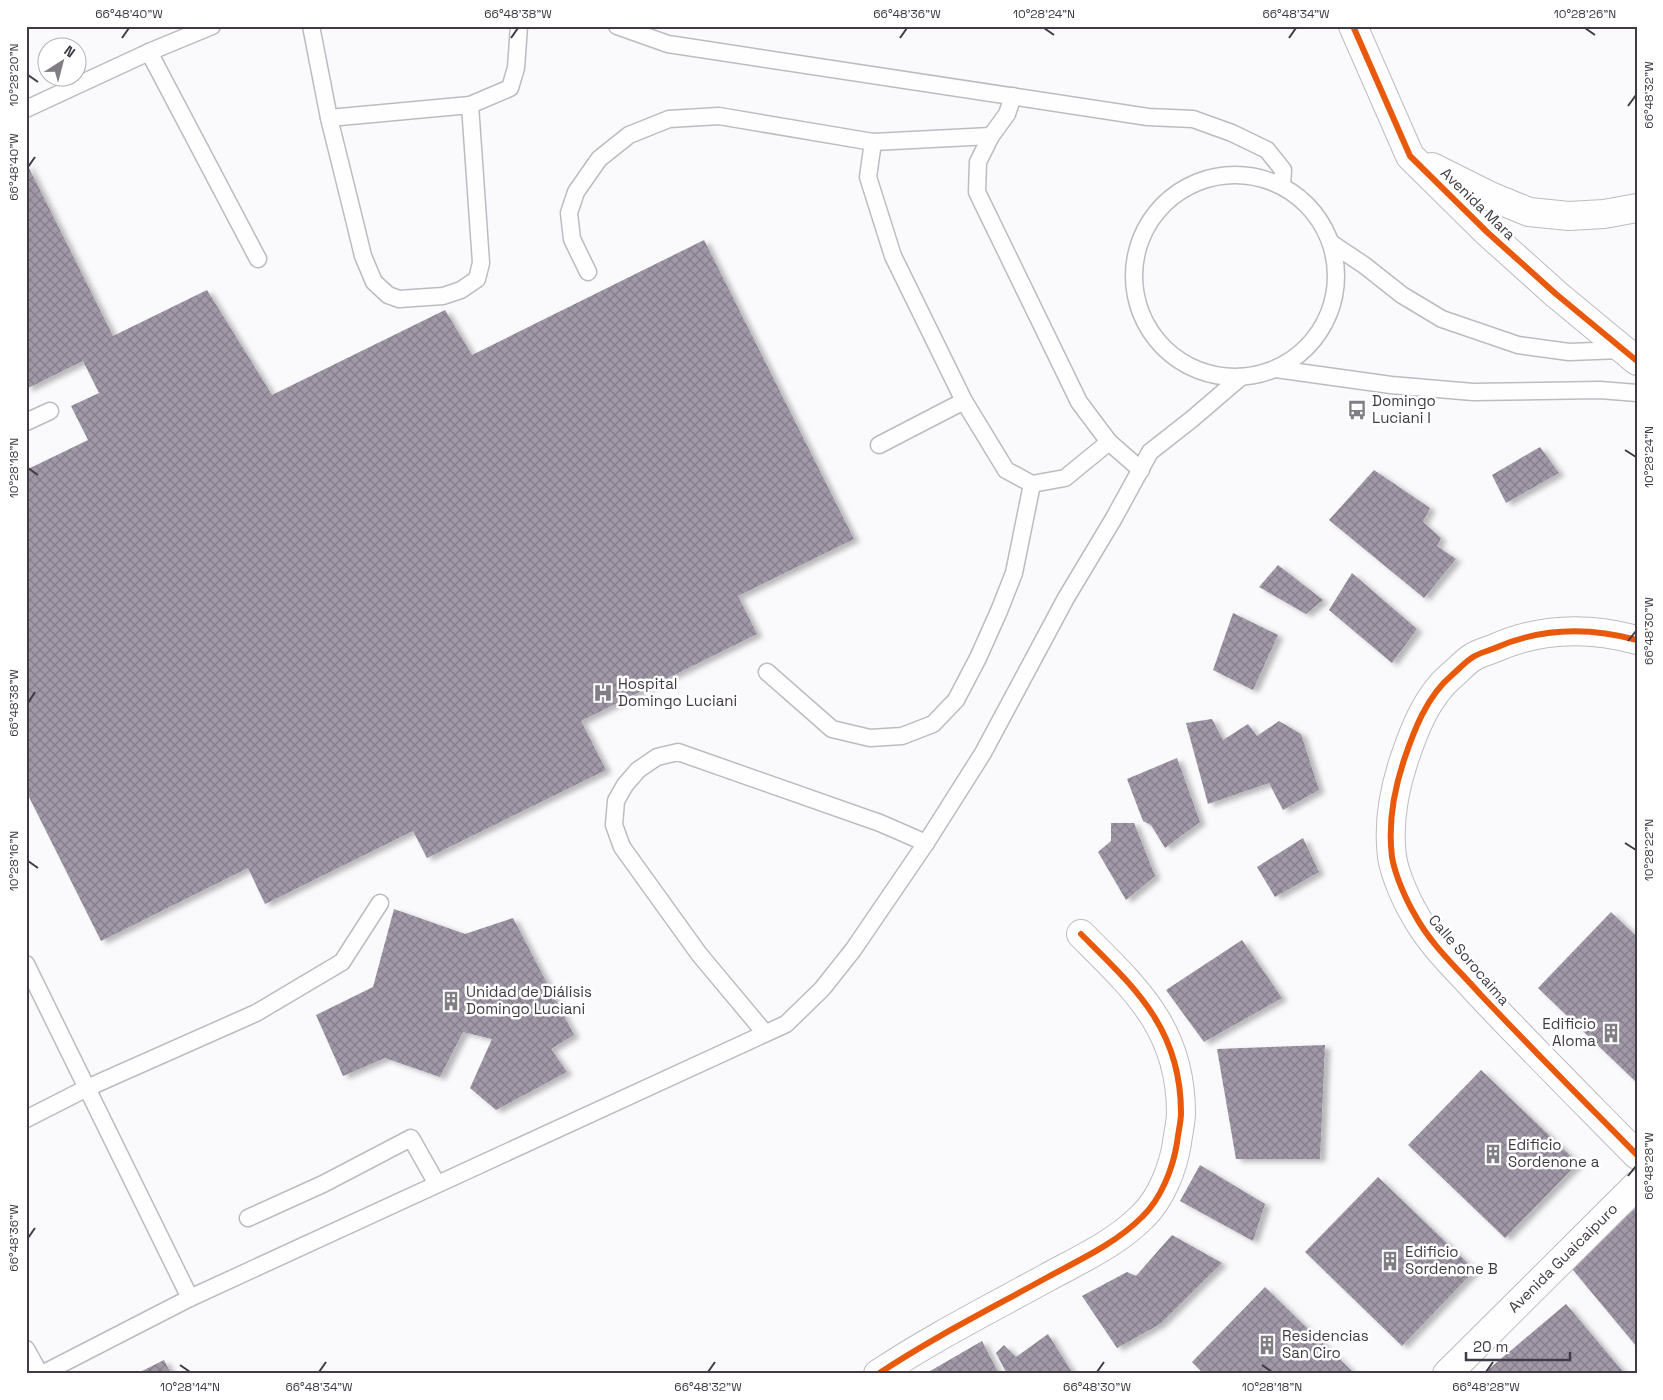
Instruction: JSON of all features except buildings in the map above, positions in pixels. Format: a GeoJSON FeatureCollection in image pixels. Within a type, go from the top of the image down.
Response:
{"type":"FeatureCollection","features":[{"type":"Feature","properties":{"kind":"street","name":"Avenida Mara"},"geometry":{"type":"LineString","coordinates":[[1353,26],[1410,156],[1486,232],[1632,352]]}},
{"type":"Feature","properties":{"kind":"street"},"geometry":{"type":"LineString","coordinates":[[1410,156],[1490,196],[1529,212],[1569,216],[1604,214],[1637,208]]}},
{"type":"Feature","properties":{"kind":"street","name":"Calle Sorocaima"},"geometry":{"type":"LineString","coordinates":[[1637,640],[1614,633],[1563,631],[1532,635],[1506,643],[1473,657],[1447,679],[1425,709],[1411,739],[1399,773],[1391,829],[1392,858],[1403,890],[1415,916],[1438,948],[1509,1024],[1637,1154]]}},
{"type":"Feature","properties":{"kind":"street"},"geometry":{"type":"LineString","coordinates":[[878,1374],[916,1349],[1111,1242],[1143,1217],[1161,1192],[1175,1154],[1181,1114],[1179,1078],[1168,1039],[1148,1005],[1124,976],[1081,934]]}},
{"type":"Feature","properties":{"kind":"street","name":"Avenida Guaicaipuro"},"geometry":{"type":"LineString","coordinates":[[1446,1374],[1637,1185]]}},
{"type":"Feature","properties":{"kind":"lane"},"geometry":{"type":"LineString","coordinates":[[26,109],[149,52],[212,26]]}},
{"type":"Feature","properties":{"kind":"lane"},"geometry":{"type":"LineString","coordinates":[[311,26],[330,118],[363,256],[374,282],[388,295],[399,299],[443,296],[461,290],[477,278],[481,263],[470,105]]}},
{"type":"Feature","properties":{"kind":"lane"},"geometry":{"type":"LineString","coordinates":[[330,118],[470,105],[510,88],[516,68],[519,26]]}},
{"type":"Feature","properties":{"kind":"lane"},"geometry":{"type":"LineString","coordinates":[[617,26],[668,44],[1148,117],[1193,119],[1232,132],[1267,150],[1283,170],[1282,186]]}},
{"type":"Feature","properties":{"kind":"lane"},"geometry":{"type":"LineString","coordinates":[[149,52],[258,259]]}},
{"type":"Feature","properties":{"kind":"lane"},"geometry":{"type":"LineString","coordinates":[[1013,96],[1007,114],[991,136],[978,162],[977,192],[1079,402],[1109,442],[1140,470]]}},
{"type":"Feature","properties":{"kind":"lane"},"geometry":{"type":"LineString","coordinates":[[588,272],[572,239],[569,213],[576,192],[599,159],[629,134],[669,119],[719,116],[873,142],[991,136]]}},
{"type":"Feature","properties":{"kind":"lane"},"geometry":{"type":"LineString","coordinates":[[873,142],[868,177],[893,256],[964,401],[1006,470],[1032,484],[1065,478],[1109,442]]}},
{"type":"Feature","properties":{"kind":"lane"},"geometry":{"type":"LineString","coordinates":[[1222,175],[1253,176],[1282,186],[1303,201],[1320,220],[1331,243],[1336,273],[1333,303],[1321,330],[1301,353],[1276,369],[1241,377],[1210,374],[1181,362],[1158,342],[1141,315],[1133,284],[1135,254],[1146,224],[1166,200],[1192,183],[1222,175]]}},
{"type":"Feature","properties":{"kind":"lane"},"geometry":{"type":"LineString","coordinates":[[1331,243],[1364,265],[1402,295],[1442,319],[1518,345],[1569,352],[1632,352]]}},
{"type":"Feature","properties":{"kind":"lane"},"geometry":{"type":"LineString","coordinates":[[1276,369],[1391,385],[1474,392],[1600,390],[1637,394]]}},
{"type":"Feature","properties":{"kind":"lane"},"geometry":{"type":"LineString","coordinates":[[26,1349],[41,1374],[190,1298],[786,1024],[822,989],[853,950],[926,843],[984,753],[1066,598],[1150,452],[1241,377]]}},
{"type":"Feature","properties":{"kind":"lane"},"geometry":{"type":"LineString","coordinates":[[878,445],[964,401]]}},
{"type":"Feature","properties":{"kind":"lane"},"geometry":{"type":"LineString","coordinates":[[26,422],[50,411]]}},
{"type":"Feature","properties":{"kind":"lane"},"geometry":{"type":"LineString","coordinates":[[767,672],[832,729],[870,738],[902,736],[934,724],[956,700],[978,658],[999,611],[1014,572],[1032,484]]}},
{"type":"Feature","properties":{"kind":"lane"},"geometry":{"type":"LineString","coordinates":[[765,1033],[699,954],[622,847],[614,825],[616,801],[625,785],[638,770],[658,757],[678,752],[880,823],[926,843]]}},
{"type":"Feature","properties":{"kind":"lane"},"geometry":{"type":"LineString","coordinates":[[26,1119],[87,1088],[256,1013],[342,962],[380,902]]}},
{"type":"Feature","properties":{"kind":"lane"},"geometry":{"type":"LineString","coordinates":[[26,964],[190,1298]]}},
{"type":"Feature","properties":{"kind":"lane"},"geometry":{"type":"LineString","coordinates":[[248,1218],[323,1184],[411,1138],[437,1184]]}},
{"type":"Feature","properties":{"kind":"cycle path"},"geometry":{"type":"LineString","coordinates":[[1353,26],[1410,156],[1487,232],[1556,294],[1637,361]]}},
{"type":"Feature","properties":{"kind":"cycle path"},"geometry":{"type":"LineString","coordinates":[[1637,640],[1601,633],[1547,633],[1512,641],[1478,654],[1467,661],[1435,693],[1417,725],[1397,783],[1391,833],[1393,864],[1405,895],[1421,926],[1445,956],[1499,1014],[1637,1155]]}},
{"type":"Feature","properties":{"kind":"cycle path"},"geometry":{"type":"LineString","coordinates":[[878,1374],[940,1336],[1108,1243],[1131,1227],[1149,1210],[1165,1183],[1175,1153],[1181,1116],[1179,1083],[1173,1057],[1164,1034],[1152,1013],[1120,973],[1081,934]]}},
{"type":"Feature","properties":{"kind":"place","name":"Domingo Luciani I"},"geometry":{"type":"Point","coordinates":[1357,410]}},
{"type":"Feature","properties":{"kind":"place","name":"Hospital Domingo Luciani"},"geometry":{"type":"Point","coordinates":[603,693]}},
{"type":"Feature","properties":{"kind":"place","name":"Unidad de Diálisis Domingo Luciani"},"geometry":{"type":"Point","coordinates":[451,1001]}},
{"type":"Feature","properties":{"kind":"place","name":"Edificio Aloma"},"geometry":{"type":"Point","coordinates":[1611,1033]}},
{"type":"Feature","properties":{"kind":"place","name":"Edificio Sordenone a"},"geometry":{"type":"Point","coordinates":[1493,1154]}},
{"type":"Feature","properties":{"kind":"place","name":"Edificio Sordenone B"},"geometry":{"type":"Point","coordinates":[1390,1261]}},
{"type":"Feature","properties":{"kind":"place","name":"Residencias San Ciro"},"geometry":{"type":"Point","coordinates":[1267,1345]}}]}
